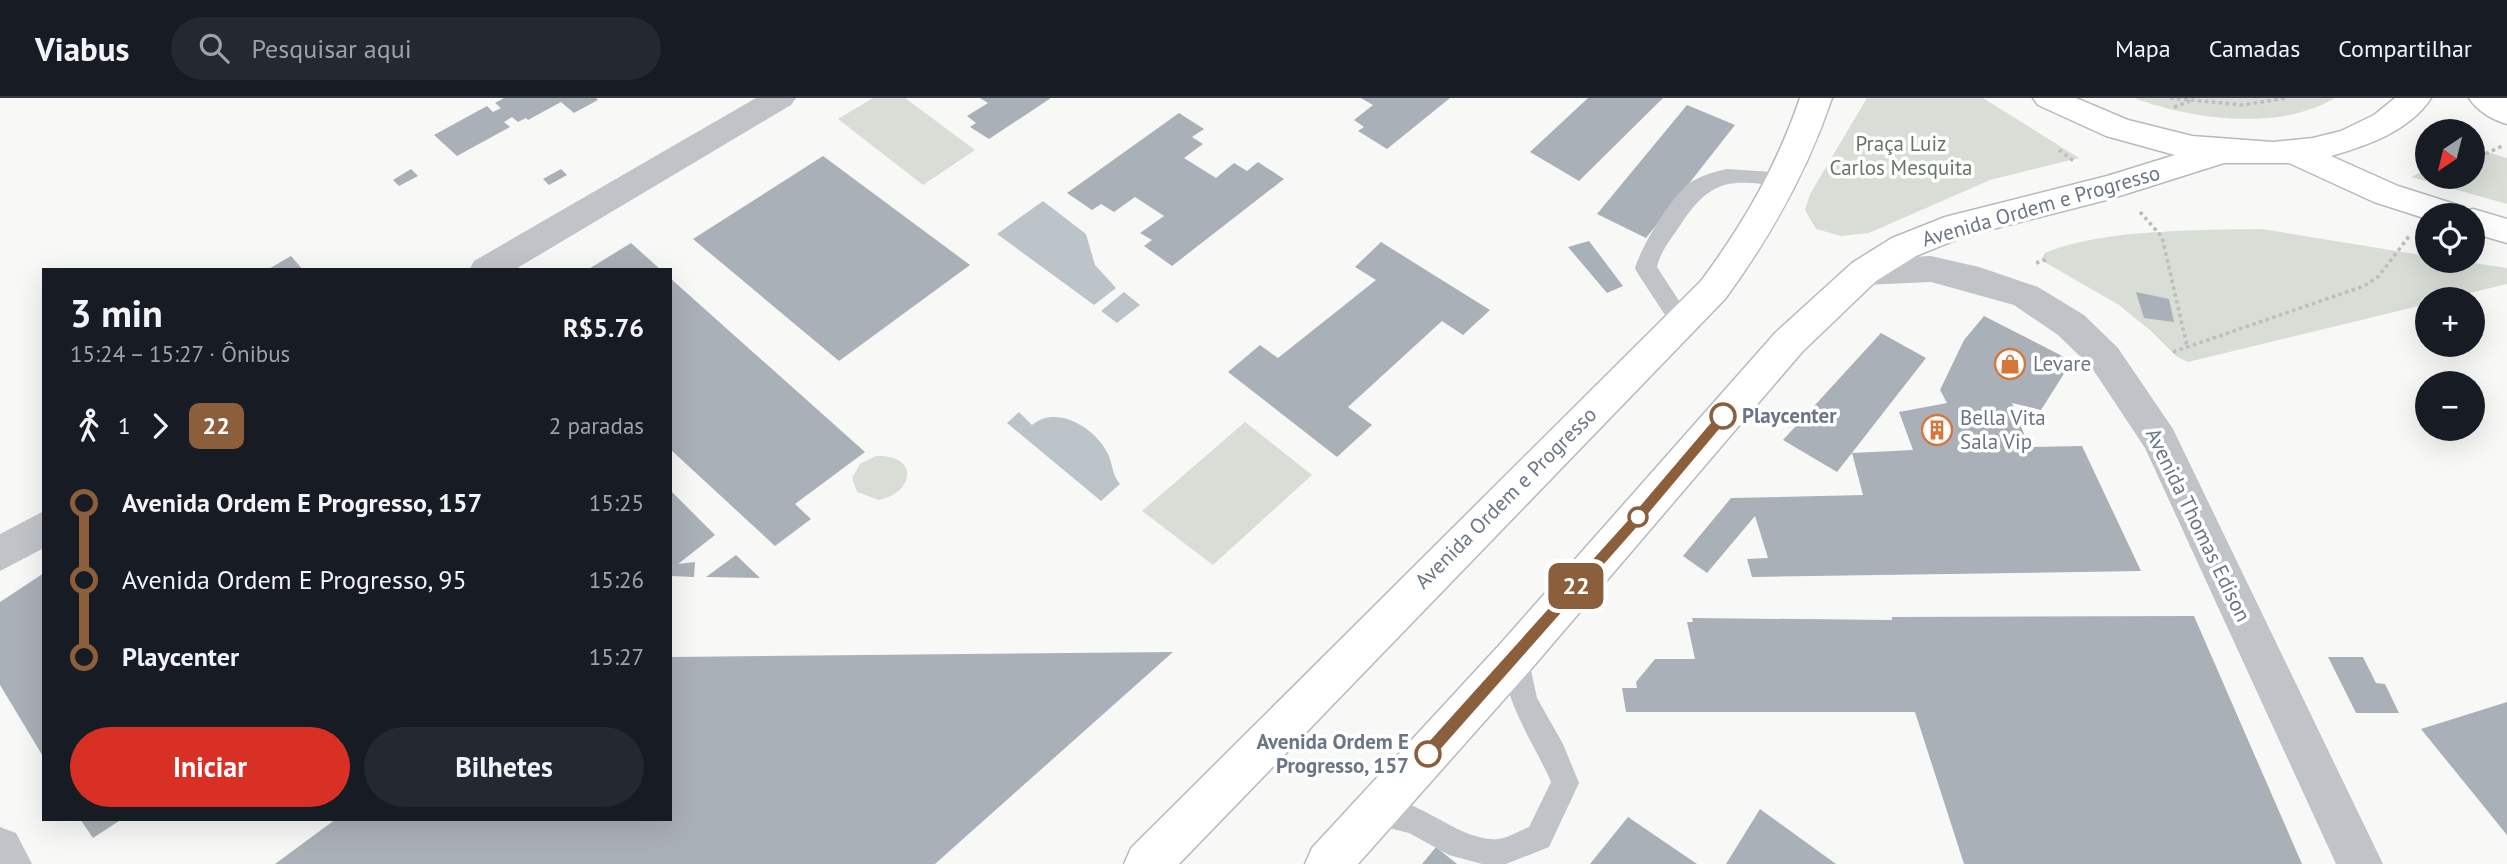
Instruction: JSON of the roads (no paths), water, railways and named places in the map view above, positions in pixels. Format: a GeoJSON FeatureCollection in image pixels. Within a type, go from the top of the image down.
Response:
{"type":"FeatureCollection","features":[{"type":"Feature","properties":{"kind":"main road","name":"Avenida Ordem e Progresso"},"geometry":{"type":"LineString","coordinates":[[1147,864],[1713,290],[1755,235],[1786,180],[1816,98]]}},
{"type":"Feature","properties":{"kind":"main road"},"geometry":{"type":"LineString","coordinates":[[2049,98],[2142,136],[2225,151],[2292,151],[2338,144],[2377,129],[2415,98]]}},
{"type":"Feature","properties":{"kind":"main road"},"geometry":{"type":"LineString","coordinates":[[2485,98],[2507,113]]}},
{"type":"Feature","properties":{"kind":"main road","name":"Avenida Ordem e Progresso"},"geometry":{"type":"LineString","coordinates":[[1328,864],[1517,655],[1789,342],[1864,272],[1905,247],[1958,226],[2110,187],[2225,151]]}},
{"type":"Feature","properties":{"kind":"main road"},"geometry":{"type":"LineString","coordinates":[[2292,151],[2386,194],[2415,203]]}},
{"type":"Feature","properties":{"kind":"main road"},"geometry":{"type":"LineString","coordinates":[[2485,224],[2507,230]]}},
{"type":"Feature","properties":{"kind":"street"},"geometry":{"type":"LineString","coordinates":[[489,268],[780,98]]}},
{"type":"Feature","properties":{"kind":"street","name":"Avenida Thomas Edison"},"geometry":{"type":"LineString","coordinates":[[1864,272],[1931,269],[2026,296],[2071,325],[2105,358],[2160,440],[2360,864]]}},
{"type":"Feature","properties":{"kind":"street"},"geometry":{"type":"LineString","coordinates":[[0,554],[42,529]]}},
{"type":"Feature","properties":{"kind":"street"},"geometry":{"type":"LineString","coordinates":[[0,849],[9,864]]}},
{"type":"Feature","properties":{"kind":"lane"},"geometry":{"type":"LineString","coordinates":[[1681,321],[1646,268],[1650,251],[1695,189],[1739,174],[1786,180]]}},
{"type":"Feature","properties":{"kind":"lane"},"geometry":{"type":"LineString","coordinates":[[1375,812],[1413,820],[1459,845],[1498,853],[1539,837],[1564,783],[1553,753],[1524,701],[1517,655]]}},
{"type":"Feature","properties":{"kind":"place","name":"Levare"},"geometry":{"type":"Point","coordinates":[2010,364]}},
{"type":"Feature","properties":{"kind":"place","name":"Playcenter"},"geometry":{"type":"Point","coordinates":[1723,416]}},
{"type":"Feature","properties":{"kind":"place","name":"Bella Vita Sala Vip"},"geometry":{"type":"Point","coordinates":[1937,430]}},
{"type":"Feature","properties":{"kind":"place","name":"Avenida Ordem E Progresso, 157"},"geometry":{"type":"Point","coordinates":[1428,754]}},
{"type":"Feature","properties":{"kind":"park label","name":"Praça Luiz Carlos Mesquita"},"geometry":{"type":"Point","coordinates":[1901,156]}}]}
